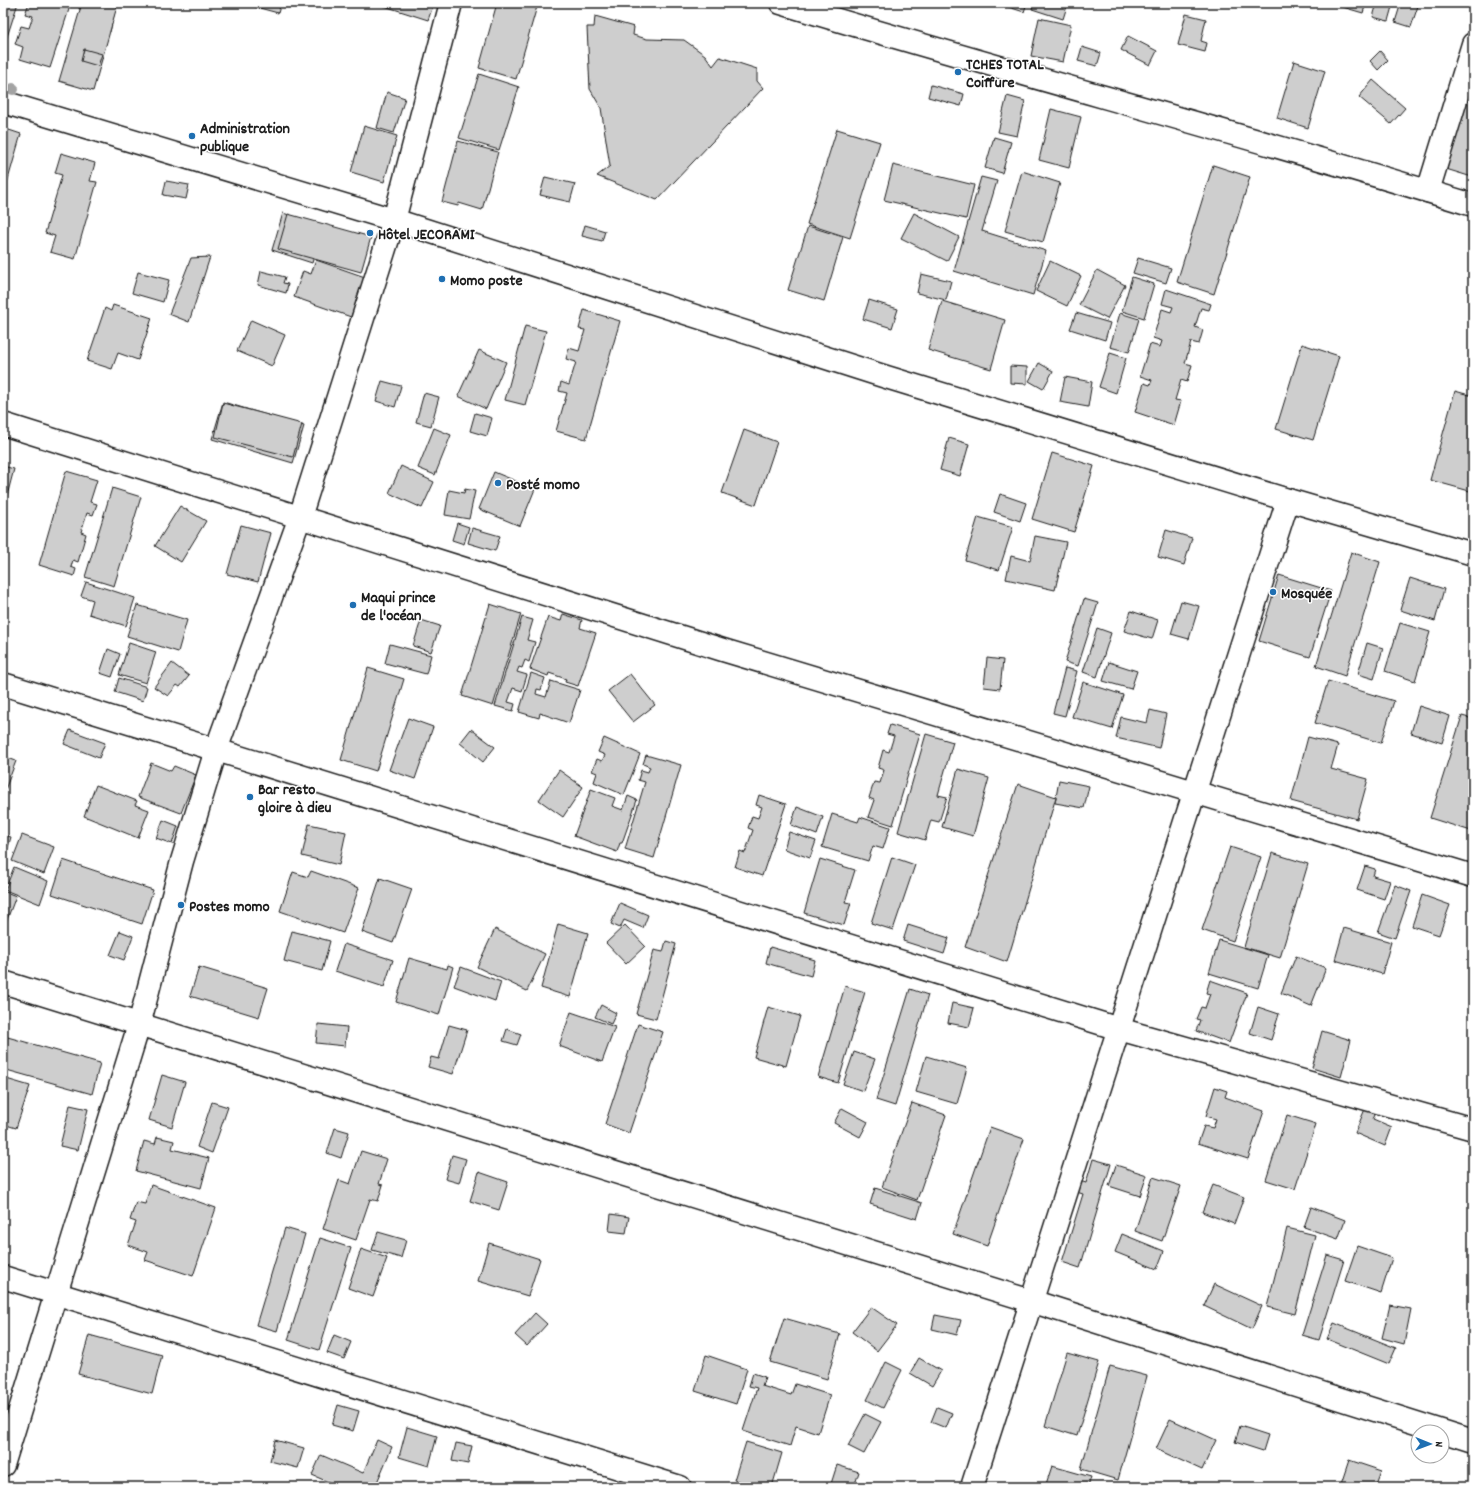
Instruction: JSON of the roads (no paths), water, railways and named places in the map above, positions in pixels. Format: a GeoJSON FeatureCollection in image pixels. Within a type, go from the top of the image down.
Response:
{"type":"FeatureCollection","features":[{"type":"Feature","properties":{"kind":"street"},"geometry":{"type":"LineString","coordinates":[[3,1465],[140,1025],[182,861],[216,750],[300,517],[394,220],[451,3]]}},
{"type":"Feature","properties":{"kind":"street"},"geometry":{"type":"LineString","coordinates":[[781,3],[877,32],[1239,135],[1428,191],[1473,206]]}},
{"type":"Feature","properties":{"kind":"street"},"geometry":{"type":"LineString","coordinates":[[1428,191],[1473,44]]}},
{"type":"Feature","properties":{"kind":"street"},"geometry":{"type":"LineString","coordinates":[[3,102],[394,220],[883,376],[1288,500],[1473,554]]}},
{"type":"Feature","properties":{"kind":"street"},"geometry":{"type":"LineString","coordinates":[[3,424],[723,650],[1473,876]]}},
{"type":"Feature","properties":{"kind":"street"},"geometry":{"type":"LineString","coordinates":[[972,1487],[1288,500]]}},
{"type":"Feature","properties":{"kind":"street"},"geometry":{"type":"LineString","coordinates":[[3,684],[1119,1029],[1473,1129]]}},
{"type":"Feature","properties":{"kind":"street"},"geometry":{"type":"LineString","coordinates":[[3,982],[1031,1301],[1473,1441]]}},
{"type":"Feature","properties":{"kind":"street"},"geometry":{"type":"LineString","coordinates":[[3,1277],[680,1487]]}},
{"type":"Feature","properties":{"kind":"place","name":"TCHES TOTAL Coiffure"},"geometry":{"type":"Point","coordinates":[958,72]}},
{"type":"Feature","properties":{"kind":"place","name":"Administration publique"},"geometry":{"type":"Point","coordinates":[192,136]}},
{"type":"Feature","properties":{"kind":"place","name":"Hôtel JECORAMI"},"geometry":{"type":"Point","coordinates":[370,233]}},
{"type":"Feature","properties":{"kind":"place","name":"Momo poste"},"geometry":{"type":"Point","coordinates":[442,279]}},
{"type":"Feature","properties":{"kind":"place","name":"Posté momo"},"geometry":{"type":"Point","coordinates":[498,483]}},
{"type":"Feature","properties":{"kind":"place","name":"Mosquée"},"geometry":{"type":"Point","coordinates":[1273,592]}},
{"type":"Feature","properties":{"kind":"place","name":"Maqui prince de l'océan"},"geometry":{"type":"Point","coordinates":[353,605]}},
{"type":"Feature","properties":{"kind":"place","name":"Bar resto gloire à dieu"},"geometry":{"type":"Point","coordinates":[250,797]}},
{"type":"Feature","properties":{"kind":"place","name":"Postes momo"},"geometry":{"type":"Point","coordinates":[181,905]}}]}
